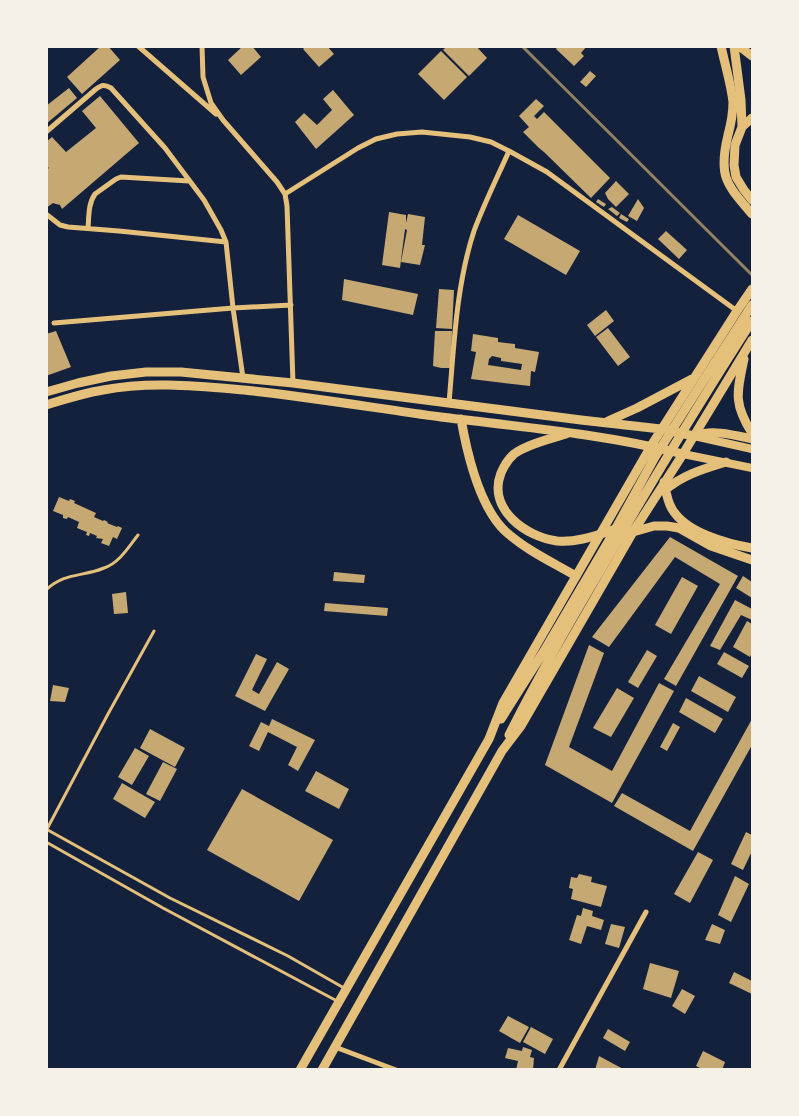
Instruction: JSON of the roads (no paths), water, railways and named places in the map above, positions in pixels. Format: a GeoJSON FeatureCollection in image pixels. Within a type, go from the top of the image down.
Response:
{"type":"FeatureCollection","features":[{"type":"Feature","properties":{"kind":"main road"},"geometry":{"type":"LineString","coordinates":[[721,46],[733,103],[723,167],[730,189],[753,214]]}},
{"type":"Feature","properties":{"kind":"main road"},"geometry":{"type":"LineString","coordinates":[[736,46],[753,56]]}},
{"type":"Feature","properties":{"kind":"main road"},"geometry":{"type":"LineString","coordinates":[[736,46],[742,127],[735,145],[734,165],[736,177],[753,200]]}},
{"type":"Feature","properties":{"kind":"main road"},"geometry":{"type":"LineString","coordinates":[[742,127],[753,118]]}},
{"type":"Feature","properties":{"kind":"main road"},"geometry":{"type":"LineString","coordinates":[[489,739],[503,703],[651,446],[737,311],[753,290]]}},
{"type":"Feature","properties":{"kind":"main road"},"geometry":{"type":"LineString","coordinates":[[322,1070],[502,751],[567,619],[667,437],[753,305]]}},
{"type":"Feature","properties":{"kind":"main road"},"geometry":{"type":"LineString","coordinates":[[300,1070],[489,739],[567,619],[753,321]]}},
{"type":"Feature","properties":{"kind":"main road"},"geometry":{"type":"LineString","coordinates":[[753,340],[740,380],[737,400],[743,419],[753,433]]}},
{"type":"Feature","properties":{"kind":"main road"},"geometry":{"type":"LineString","coordinates":[[728,359],[749,352]]}},
{"type":"Feature","properties":{"kind":"main road"},"geometry":{"type":"LineString","coordinates":[[502,751],[521,726],[633,532],[749,352]]}},
{"type":"Feature","properties":{"kind":"main road"},"geometry":{"type":"LineString","coordinates":[[46,392],[111,376],[146,372],[181,372],[293,383],[661,429],[753,449]]}},
{"type":"Feature","properties":{"kind":"main road"},"geometry":{"type":"LineString","coordinates":[[606,422],[694,378]]}},
{"type":"Feature","properties":{"kind":"main road"},"geometry":{"type":"LineString","coordinates":[[46,405],[105,389],[177,385],[209,387],[296,396],[569,433],[651,446],[753,468]]}},
{"type":"Feature","properties":{"kind":"main road"},"geometry":{"type":"LineString","coordinates":[[461,419],[476,480],[492,514],[504,530],[528,549],[576,576]]}},
{"type":"Feature","properties":{"kind":"main road"},"geometry":{"type":"LineString","coordinates":[[569,433],[523,448],[507,461],[499,480],[499,498],[502,505],[515,522],[524,529],[550,540],[588,538],[616,529]]}},
{"type":"Feature","properties":{"kind":"main road"},"geometry":{"type":"LineString","coordinates":[[694,436],[711,433],[753,439]]}},
{"type":"Feature","properties":{"kind":"main road"},"geometry":{"type":"LineString","coordinates":[[653,501],[685,476],[726,462]]}},
{"type":"Feature","properties":{"kind":"main road"},"geometry":{"type":"LineString","coordinates":[[660,467],[667,498],[680,519],[706,535],[721,541],[753,548]]}},
{"type":"Feature","properties":{"kind":"main road"},"geometry":{"type":"LineString","coordinates":[[633,532],[654,526],[679,528],[711,546],[753,560]]}},
{"type":"Feature","properties":{"kind":"street"},"geometry":{"type":"LineString","coordinates":[[138,46],[223,120]]}},
{"type":"Feature","properties":{"kind":"street"},"geometry":{"type":"LineString","coordinates":[[202,46],[203,77],[211,103],[285,194],[293,383]]}},
{"type":"Feature","properties":{"kind":"street"},"geometry":{"type":"LineString","coordinates":[[46,132],[101,85],[106,85],[165,148],[204,200],[226,242],[243,378]]}},
{"type":"Feature","properties":{"kind":"street"},"geometry":{"type":"LineString","coordinates":[[285,194],[358,148],[397,134],[422,132],[470,137],[491,142],[547,172],[737,311]]}},
{"type":"Feature","properties":{"kind":"street"},"geometry":{"type":"LineString","coordinates":[[449,404],[462,282],[474,232],[509,151]]}},
{"type":"Feature","properties":{"kind":"street"},"geometry":{"type":"LineString","coordinates":[[88,228],[92,197],[116,179],[121,177],[189,181]]}},
{"type":"Feature","properties":{"kind":"street"},"geometry":{"type":"LineString","coordinates":[[46,214],[60,225],[226,242]]}},
{"type":"Feature","properties":{"kind":"street"},"geometry":{"type":"LineString","coordinates":[[54,323],[291,305]]}},
{"type":"Feature","properties":{"kind":"street"},"geometry":{"type":"LineString","coordinates":[[559,1070],[646,912]]}},
{"type":"Feature","properties":{"kind":"street"},"geometry":{"type":"LineString","coordinates":[[335,1047],[396,1070]]}},
{"type":"Feature","properties":{"kind":"lane"},"geometry":{"type":"LineString","coordinates":[[46,590],[55,581],[105,568],[122,556],[138,535]]}},
{"type":"Feature","properties":{"kind":"lane"},"geometry":{"type":"LineString","coordinates":[[154,631],[47,829],[170,898],[288,956],[345,989]]}},
{"type":"Feature","properties":{"kind":"lane"},"geometry":{"type":"LineString","coordinates":[[46,842],[338,1002]]}},
{"type":"Feature","properties":{"kind":"railway"},"geometry":{"type":"LineString","coordinates":[[522,46],[752,275]]}}]}
